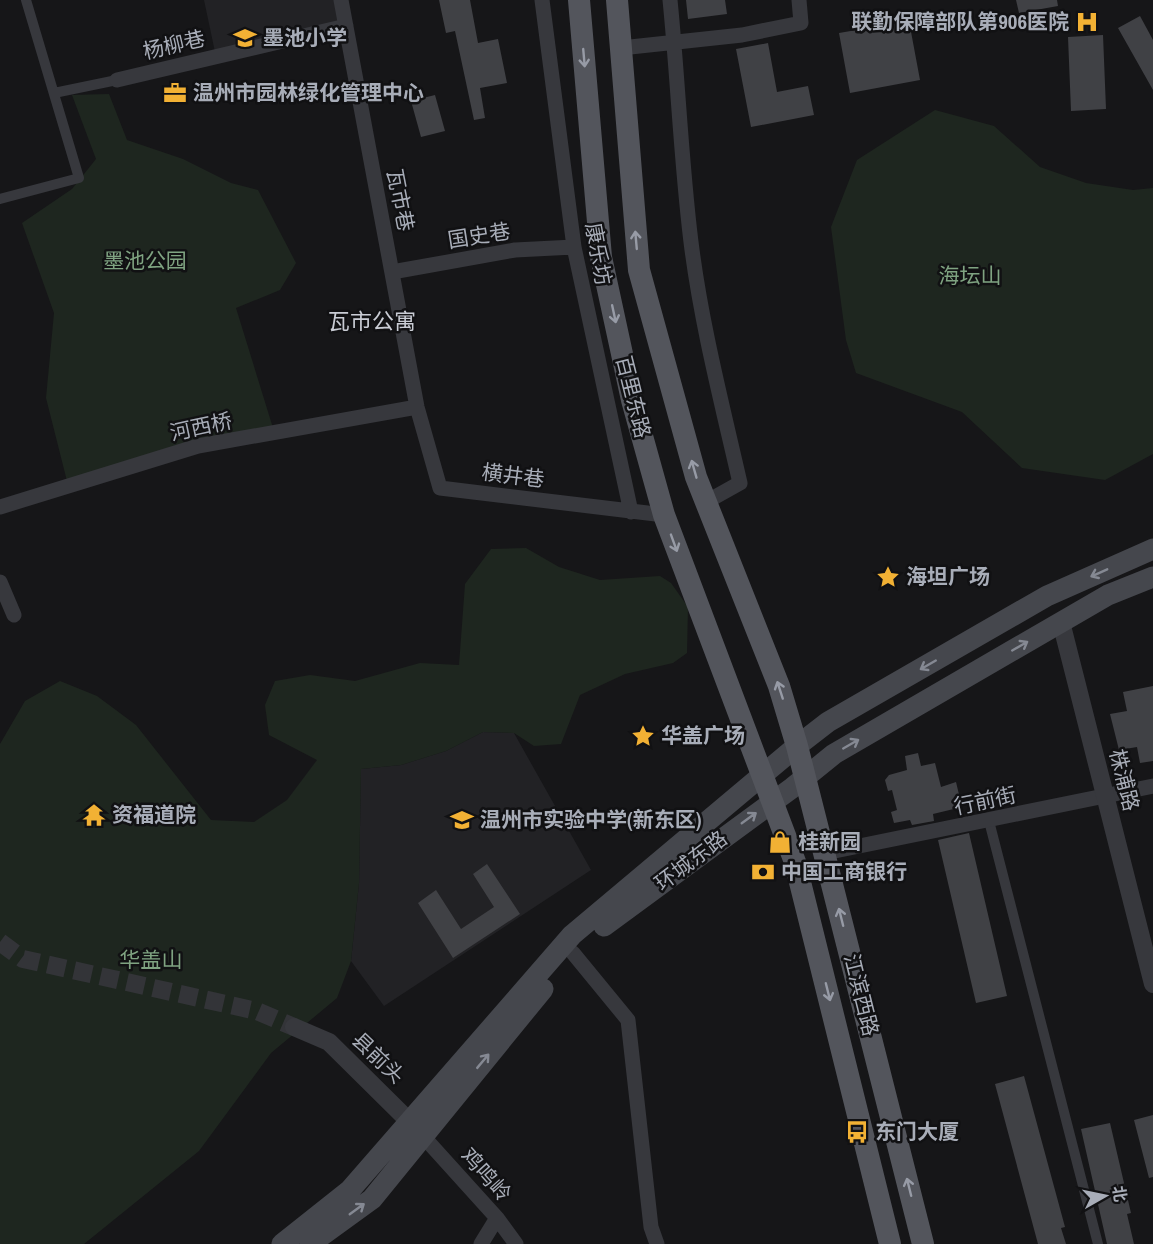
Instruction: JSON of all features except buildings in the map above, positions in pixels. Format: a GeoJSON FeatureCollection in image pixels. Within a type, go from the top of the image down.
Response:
{"type":"FeatureCollection","features":[{"type":"Feature","properties":{"kind":"main road","name":"百里东路"},"geometry":{"type":"LineString","coordinates":[[579,0],[601,257],[632,399],[664,515],[764,775]]}},
{"type":"Feature","properties":{"kind":"main road","name":"百里东路"},"geometry":{"type":"LineString","coordinates":[[617,0],[639,270],[696,477],[779,686],[797,746]]}},
{"type":"Feature","properties":{"kind":"main road","name":"环城东路"},"geometry":{"type":"LineString","coordinates":[[310,1244],[372,1199],[416,1128],[572,935],[797,746],[828,722],[1047,596],[1153,549]]}},
{"type":"Feature","properties":{"kind":"main road","name":"环城东路"},"geometry":{"type":"LineString","coordinates":[[282,1244],[350,1190],[416,1128],[584,940],[834,754],[1108,595],[1153,577]]}},
{"type":"Feature","properties":{"kind":"main road","name":"江滨西路"},"geometry":{"type":"LineString","coordinates":[[797,746],[923,1244]]}},
{"type":"Feature","properties":{"kind":"main road","name":"江滨西路"},"geometry":{"type":"LineString","coordinates":[[764,775],[795,862],[890,1244]]}},
{"type":"Feature","properties":{"kind":"street"},"geometry":{"type":"LineString","coordinates":[[0,199],[79,178],[26,0]]}},
{"type":"Feature","properties":{"kind":"street","name":"瓦市巷"},"geometry":{"type":"LineString","coordinates":[[341,0],[417,407]]}},
{"type":"Feature","properties":{"kind":"street","name":"康乐坊"},"geometry":{"type":"LineString","coordinates":[[542,0],[574,247],[631,512]]}},
{"type":"Feature","properties":{"kind":"street"},"geometry":{"type":"LineString","coordinates":[[670,0],[675,42],[679,134],[691,244],[712,364],[740,483],[706,502]]}},
{"type":"Feature","properties":{"kind":"street"},"geometry":{"type":"LineString","coordinates":[[621,48],[742,35],[801,23],[799,0]]}},
{"type":"Feature","properties":{"kind":"street","name":"杨柳巷"},"geometry":{"type":"LineString","coordinates":[[117,80],[346,26]]}},
{"type":"Feature","properties":{"kind":"street"},"geometry":{"type":"LineString","coordinates":[[54,93],[117,80]]}},
{"type":"Feature","properties":{"kind":"street","name":"国史巷"},"geometry":{"type":"LineString","coordinates":[[392,272],[515,250],[574,247]]}},
{"type":"Feature","properties":{"kind":"street","name":"横井巷"},"geometry":{"type":"LineString","coordinates":[[417,407],[440,488],[664,515]]}},
{"type":"Feature","properties":{"kind":"street","name":"河西桥"},"geometry":{"type":"LineString","coordinates":[[0,507],[198,446],[417,407]]}},
{"type":"Feature","properties":{"kind":"street"},"geometry":{"type":"LineString","coordinates":[[0,582],[14,615]]}},
{"type":"Feature","properties":{"kind":"street","name":"株浦路"},"geometry":{"type":"LineString","coordinates":[[1061,622],[1153,984]]}},
{"type":"Feature","properties":{"kind":"street","name":"行前街"},"geometry":{"type":"LineString","coordinates":[[825,853],[1153,786]]}},
{"type":"Feature","properties":{"kind":"street"},"geometry":{"type":"LineString","coordinates":[[989,821],[1098,1244]]}},
{"type":"Feature","properties":{"kind":"street"},"geometry":{"type":"LineString","coordinates":[[573,953],[628,1020],[651,1227],[657,1244]]}},
{"type":"Feature","properties":{"kind":"street","name":"县前头"},"geometry":{"type":"LineString","coordinates":[[294,1028],[328,1042],[416,1128]]}},
{"type":"Feature","properties":{"kind":"street","name":"鸡鸣岭"},"geometry":{"type":"LineString","coordinates":[[416,1128],[497,1218],[516,1244]]}},
{"type":"Feature","properties":{"kind":"street"},"geometry":{"type":"LineString","coordinates":[[481,1244],[497,1218]]}},
{"type":"Feature","properties":{"kind":"shaded area","name":"墨池小学"},"geometry":{"type":"Polygon","coordinates":[[[204,0],[334,0],[339,25],[215,52],[204,0]]]}},
{"type":"Feature","properties":{"kind":"shaded area","name":"温州市实验中学(新东区)"},"geometry":{"type":"Polygon","coordinates":[[[483,732],[514,733],[591,870],[384,1006],[351,961],[359,883],[361,769],[401,765],[446,751],[483,732]]]}},
{"type":"Feature","properties":{"kind":"green space","name":"墨池公园"},"geometry":{"type":"Polygon","coordinates":[[[109,94],[127,140],[183,159],[231,183],[258,190],[296,263],[280,290],[236,308],[273,428],[68,485],[46,398],[54,313],[22,223],[72,189],[96,159],[72,95],[109,94]]]}},
{"type":"Feature","properties":{"kind":"green space","name":"海坛山"},"geometry":{"type":"Polygon","coordinates":[[[935,110],[994,126],[1040,167],[1086,183],[1133,190],[1153,188],[1153,454],[1105,480],[1022,468],[962,412],[856,373],[846,340],[831,227],[857,160],[935,110]]]}},
{"type":"Feature","properties":{"kind":"green space","name":"华盖山"},"geometry":{"type":"Polygon","coordinates":[[[526,548],[559,567],[600,580],[660,576],[671,583],[688,607],[687,653],[673,663],[625,674],[580,695],[561,744],[534,746],[514,733],[483,732],[446,751],[401,765],[361,769],[359,883],[351,961],[337,998],[271,1053],[199,1151],[84,1244],[0,1244],[0,744],[25,701],[60,681],[97,696],[136,725],[211,820],[254,822],[287,800],[317,760],[269,735],[265,705],[275,681],[310,675],[355,681],[420,663],[459,665],[465,584],[491,549],[526,548]]]}},
{"type":"Feature","properties":{"kind":"tunnel"},"geometry":{"type":"LineString","coordinates":[[0,942],[23,959],[257,1011],[294,1027]]}},
{"type":"Feature","properties":{"kind":"place","name":"联勤保障部队第906医院"},"geometry":{"type":"Point","coordinates":[1087,22]}},
{"type":"Feature","properties":{"kind":"place","name":"墨池小学"},"geometry":{"type":"Point","coordinates":[245,38]}},
{"type":"Feature","properties":{"kind":"place","name":"温州市园林绿化管理中心"},"geometry":{"type":"Point","coordinates":[175,93]}},
{"type":"Feature","properties":{"kind":"place","name":"海坦广场"},"geometry":{"type":"Point","coordinates":[888,577]}},
{"type":"Feature","properties":{"kind":"place","name":"华盖广场"},"geometry":{"type":"Point","coordinates":[643,736]}},
{"type":"Feature","properties":{"kind":"place","name":"资福道院"},"geometry":{"type":"Point","coordinates":[94,815]}},
{"type":"Feature","properties":{"kind":"place","name":"温州市实验中学(新东区)"},"geometry":{"type":"Point","coordinates":[462,820]}},
{"type":"Feature","properties":{"kind":"place","name":"桂新园"},"geometry":{"type":"Point","coordinates":[780,842]}},
{"type":"Feature","properties":{"kind":"place","name":"中国工商银行"},"geometry":{"type":"Point","coordinates":[763,872]}},
{"type":"Feature","properties":{"kind":"place","name":"东门大厦"},"geometry":{"type":"Point","coordinates":[857,1132]}},
{"type":"Feature","properties":{"kind":"district","name":"瓦市公寓"},"geometry":{"type":"Point","coordinates":[372,321]}}]}
